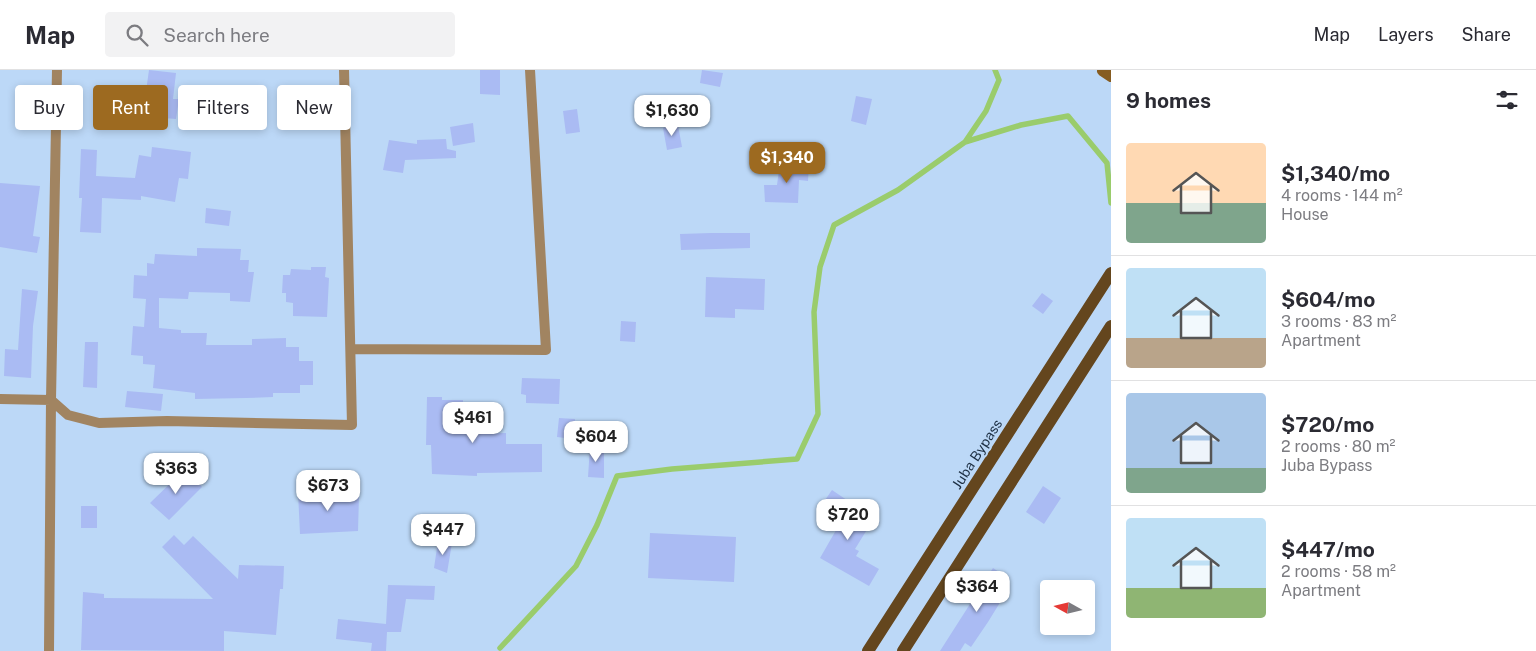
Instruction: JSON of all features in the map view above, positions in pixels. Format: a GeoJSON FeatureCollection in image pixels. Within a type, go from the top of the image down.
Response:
{"type":"FeatureCollection","features":[{"type":"Feature","properties":{"kind":"main road","name":"Juba Bypass"},"geometry":{"type":"LineString","coordinates":[[868,651],[1111,273]]}},
{"type":"Feature","properties":{"kind":"main road"},"geometry":{"type":"LineString","coordinates":[[903,651],[1111,326]]}},
{"type":"Feature","properties":{"kind":"street"},"geometry":{"type":"LineString","coordinates":[[49,651],[57,70]]}},
{"type":"Feature","properties":{"kind":"street"},"geometry":{"type":"LineString","coordinates":[[0,399],[51,400],[68,415],[99,423],[167,421],[352,425],[344,70]]}},
{"type":"Feature","properties":{"kind":"street"},"geometry":{"type":"LineString","coordinates":[[351,349],[546,350],[530,70]]}},
{"type":"Feature","properties":{"kind":"building"},"geometry":{"type":"Polygon","coordinates":[[[149,70],[176,73],[173,99],[178,99],[176,119],[168,118],[168,85],[147,85],[149,70]]]}},
{"type":"Feature","properties":{"kind":"building"},"geometry":{"type":"Polygon","coordinates":[[[480,70],[500,70],[500,95],[480,94],[480,70]]]}},
{"type":"Feature","properties":{"kind":"building"},"geometry":{"type":"Polygon","coordinates":[[[702,70],[723,73],[720,87],[700,83],[702,70]]]}},
{"type":"Feature","properties":{"kind":"building"},"geometry":{"type":"Polygon","coordinates":[[[856,96],[872,99],[866,125],[851,121],[856,96]]]}},
{"type":"Feature","properties":{"kind":"building"},"geometry":{"type":"Polygon","coordinates":[[[577,109],[580,132],[566,134],[563,111],[577,109]]]}},
{"type":"Feature","properties":{"kind":"building"},"geometry":{"type":"Polygon","coordinates":[[[473,123],[475,142],[453,146],[450,127],[473,123]]]}},
{"type":"Feature","properties":{"kind":"building"},"geometry":{"type":"Polygon","coordinates":[[[678,125],[682,147],[667,150],[663,128],[678,125]]]}},
{"type":"Feature","properties":{"kind":"building"},"geometry":{"type":"Polygon","coordinates":[[[446,139],[447,149],[456,151],[456,158],[405,160],[403,173],[383,170],[389,140],[417,144],[417,140],[446,139]]]}},
{"type":"Feature","properties":{"kind":"building"},"geometry":{"type":"Polygon","coordinates":[[[152,147],[191,152],[188,179],[179,178],[175,202],[141,196],[141,200],[102,198],[101,233],[80,232],[82,198],[79,198],[81,149],[97,150],[96,176],[135,178],[139,155],[151,157],[152,147]]]}},
{"type":"Feature","properties":{"kind":"building"},"geometry":{"type":"Polygon","coordinates":[[[780,163],[809,165],[808,181],[799,180],[798,203],[765,202],[764,185],[777,185],[780,163]]]}},
{"type":"Feature","properties":{"kind":"building"},"geometry":{"type":"Polygon","coordinates":[[[0,183],[40,186],[33,236],[40,237],[37,253],[0,247],[0,183]]]}},
{"type":"Feature","properties":{"kind":"building"},"geometry":{"type":"Polygon","coordinates":[[[206,208],[231,211],[229,226],[205,223],[206,208]]]}},
{"type":"Feature","properties":{"kind":"building"},"geometry":{"type":"Polygon","coordinates":[[[750,233],[750,248],[681,250],[680,234],[750,233]]]}},
{"type":"Feature","properties":{"kind":"building"},"geometry":{"type":"Polygon","coordinates":[[[197,248],[241,249],[240,260],[249,260],[248,272],[254,272],[250,302],[230,301],[230,293],[189,292],[188,299],[159,298],[159,328],[181,330],[181,333],[207,333],[206,345],[252,345],[252,339],[286,338],[286,347],[299,347],[299,361],[313,361],[313,385],[300,385],[300,393],[273,393],[273,397],[195,399],[195,393],[153,388],[155,365],[143,364],[143,356],[131,355],[133,326],[144,327],[146,299],[133,298],[134,275],[147,276],[147,263],[154,264],[155,254],[197,256],[197,248]]]}},
{"type":"Feature","properties":{"kind":"building"},"geometry":{"type":"Polygon","coordinates":[[[311,267],[326,267],[325,277],[329,278],[327,317],[293,316],[293,303],[286,302],[286,293],[282,293],[283,275],[290,275],[291,269],[311,270],[311,267]]]}},
{"type":"Feature","properties":{"kind":"building"},"geometry":{"type":"Polygon","coordinates":[[[706,277],[765,279],[764,310],[735,309],[735,318],[705,317],[706,277]]]}},
{"type":"Feature","properties":{"kind":"building"},"geometry":{"type":"Polygon","coordinates":[[[22,289],[38,291],[33,326],[31,378],[4,376],[5,349],[18,350],[22,289]]]}},
{"type":"Feature","properties":{"kind":"building"},"geometry":{"type":"Polygon","coordinates":[[[1042,293],[1053,301],[1043,314],[1032,306],[1042,293]]]}},
{"type":"Feature","properties":{"kind":"building"},"geometry":{"type":"Polygon","coordinates":[[[621,321],[636,322],[635,342],[620,341],[621,321]]]}},
{"type":"Feature","properties":{"kind":"building"},"geometry":{"type":"Polygon","coordinates":[[[85,342],[98,342],[97,388],[83,387],[85,342]]]}},
{"type":"Feature","properties":{"kind":"building"},"geometry":{"type":"Polygon","coordinates":[[[522,378],[560,379],[559,404],[526,403],[526,395],[521,394],[522,378]]]}},
{"type":"Feature","properties":{"kind":"building"},"geometry":{"type":"Polygon","coordinates":[[[127,391],[163,394],[161,411],[125,407],[127,391]]]}},
{"type":"Feature","properties":{"kind":"building"},"geometry":{"type":"Polygon","coordinates":[[[427,397],[442,397],[442,400],[463,400],[463,404],[472,404],[472,434],[506,433],[506,444],[542,444],[542,472],[477,473],[477,476],[432,474],[431,445],[426,445],[427,397]]]}},
{"type":"Feature","properties":{"kind":"building"},"geometry":{"type":"Polygon","coordinates":[[[559,418],[575,419],[573,439],[557,437],[559,418]]]}},
{"type":"Feature","properties":{"kind":"building"},"geometry":{"type":"Polygon","coordinates":[[[590,447],[604,448],[604,478],[588,477],[590,447]]]}},
{"type":"Feature","properties":{"kind":"building"},"geometry":{"type":"Polygon","coordinates":[[[185,469],[202,487],[169,520],[150,503],[185,469]]]}},
{"type":"Feature","properties":{"kind":"building"},"geometry":{"type":"Polygon","coordinates":[[[1043,486],[1061,498],[1044,524],[1026,512],[1043,486]]]}},
{"type":"Feature","properties":{"kind":"building"},"geometry":{"type":"Polygon","coordinates":[[[328,490],[328,493],[359,496],[358,531],[300,534],[298,492],[328,490]]]}},
{"type":"Feature","properties":{"kind":"building"},"geometry":{"type":"Polygon","coordinates":[[[832,490],[866,513],[859,523],[868,528],[855,549],[859,551],[856,556],[879,569],[869,586],[820,558],[839,525],[837,523],[841,516],[823,503],[832,490]]]}},
{"type":"Feature","properties":{"kind":"building"},"geometry":{"type":"Polygon","coordinates":[[[81,506],[97,506],[97,528],[81,528],[81,506]]]}},
{"type":"Feature","properties":{"kind":"building"},"geometry":{"type":"Polygon","coordinates":[[[650,533],[736,537],[734,582],[648,578],[650,533]]]}},
{"type":"Feature","properties":{"kind":"building"},"geometry":{"type":"Polygon","coordinates":[[[174,535],[184,545],[193,536],[238,579],[239,565],[284,566],[283,589],[280,589],[276,635],[224,631],[224,651],[81,650],[83,592],[104,594],[104,598],[213,599],[162,547],[174,535]]]}},
{"type":"Feature","properties":{"kind":"building"},"geometry":{"type":"Polygon","coordinates":[[[438,541],[452,543],[447,573],[434,568],[438,541]]]}},
{"type":"Feature","properties":{"kind":"building"},"geometry":{"type":"Polygon","coordinates":[[[993,568],[1008,578],[998,592],[1004,596],[988,622],[971,647],[965,643],[960,651],[940,651],[993,568]]]}},
{"type":"Feature","properties":{"kind":"building"},"geometry":{"type":"Polygon","coordinates":[[[388,585],[435,586],[434,600],[406,599],[401,632],[387,632],[386,651],[371,651],[372,643],[336,639],[338,619],[386,624],[388,585]]]}},
{"type":"Feature","properties":{"kind":"waterway"},"geometry":{"type":"LineString","coordinates":[[995,70],[999,80],[986,111],[965,142],[1021,125],[1068,116],[1107,163],[1111,203]]}},
{"type":"Feature","properties":{"kind":"waterway"},"geometry":{"type":"LineString","coordinates":[[500,648],[576,566],[597,525],[617,476],[672,469],[797,459],[818,414],[814,312],[820,267],[834,225],[898,190],[965,142]]}}]}
